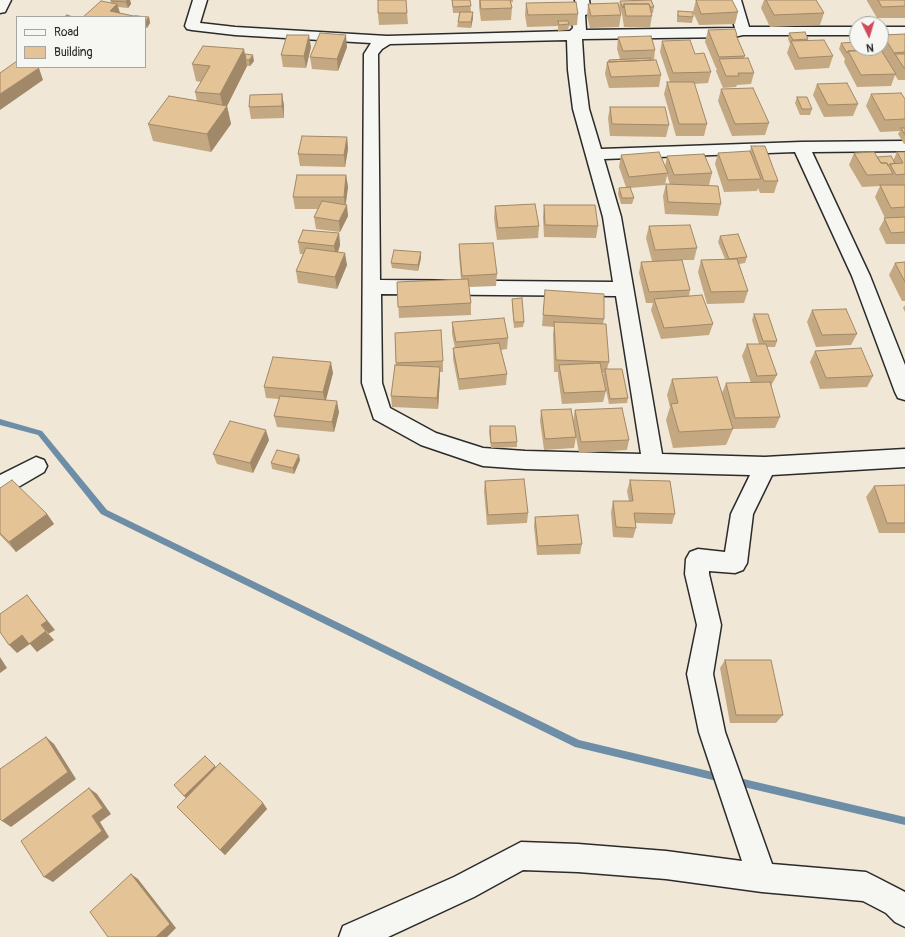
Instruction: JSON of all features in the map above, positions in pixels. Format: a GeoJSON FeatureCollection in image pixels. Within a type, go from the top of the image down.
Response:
{"type":"FeatureCollection","features":[{"type":"Feature","properties":{"kind":"street"},"geometry":{"type":"LineString","coordinates":[[0,9],[4,0]]}},
{"type":"Feature","properties":{"kind":"street"},"geometry":{"type":"LineString","coordinates":[[200,0],[192,26],[235,31],[387,40],[743,31],[849,31]]}},
{"type":"Feature","properties":{"kind":"street"},"geometry":{"type":"LineString","coordinates":[[582,0],[584,11],[578,12],[580,29],[574,35],[576,70],[581,109],[612,217],[653,463]]}},
{"type":"Feature","properties":{"kind":"street"},"geometry":{"type":"LineString","coordinates":[[734,0],[743,31]]}},
{"type":"Feature","properties":{"kind":"street"},"geometry":{"type":"LineString","coordinates":[[889,31],[905,31]]}},
{"type":"Feature","properties":{"kind":"street"},"geometry":{"type":"LineString","coordinates":[[387,40],[377,46],[371,54],[372,383],[381,413],[430,438],[483,457],[525,460],[765,466],[905,458]]}},
{"type":"Feature","properties":{"kind":"street"},"geometry":{"type":"LineString","coordinates":[[594,154],[801,147],[905,146]]}},
{"type":"Feature","properties":{"kind":"street"},"geometry":{"type":"LineString","coordinates":[[801,147],[861,276],[905,392]]}},
{"type":"Feature","properties":{"kind":"street"},"geometry":{"type":"LineString","coordinates":[[371,287],[624,290]]}},
{"type":"Feature","properties":{"kind":"street"},"geometry":{"type":"LineString","coordinates":[[0,486],[36,466]]}},
{"type":"Feature","properties":{"kind":"street"},"geometry":{"type":"LineString","coordinates":[[762,878],[712,732],[700,674],[709,625],[697,574],[698,558],[735,563],[742,514],[765,466]]}},
{"type":"Feature","properties":{"kind":"street"},"geometry":{"type":"LineString","coordinates":[[354,937],[464,887],[521,856],[578,858],[666,866],[762,878],[866,887],[896,903],[905,912]]}},
{"type":"Feature","properties":{"kind":"building"},"geometry":{"type":"Polygon","coordinates":[[[111,0],[127,0],[126,2],[111,0]]]}},
{"type":"Feature","properties":{"kind":"building"},"geometry":{"type":"Polygon","coordinates":[[[378,0],[406,0],[407,13],[378,13],[378,0]]]}},
{"type":"Feature","properties":{"kind":"building"},"geometry":{"type":"Polygon","coordinates":[[[452,0],[470,0],[471,6],[453,7],[452,0]]]}},
{"type":"Feature","properties":{"kind":"building"},"geometry":{"type":"Polygon","coordinates":[[[480,0],[510,0],[512,8],[481,9],[480,0]]]}},
{"type":"Feature","properties":{"kind":"building"},"geometry":{"type":"Polygon","coordinates":[[[651,0],[654,7],[650,7],[649,4],[624,4],[623,8],[620,1],[651,0]]]}},
{"type":"Feature","properties":{"kind":"building"},"geometry":{"type":"Polygon","coordinates":[[[696,0],[732,0],[738,12],[701,14],[696,0]]]}},
{"type":"Feature","properties":{"kind":"building"},"geometry":{"type":"Polygon","coordinates":[[[766,0],[816,0],[824,13],[774,15],[766,0]]]}},
{"type":"Feature","properties":{"kind":"building"},"geometry":{"type":"Polygon","coordinates":[[[878,0],[905,0],[905,6],[882,7],[878,0]]]}},
{"type":"Feature","properties":{"kind":"building"},"geometry":{"type":"Polygon","coordinates":[[[101,1],[117,4],[110,11],[133,16],[84,16],[101,1]]]}},
{"type":"Feature","properties":{"kind":"building"},"geometry":{"type":"Polygon","coordinates":[[[576,2],[578,14],[528,15],[526,3],[576,2]]]}},
{"type":"Feature","properties":{"kind":"building"},"geometry":{"type":"Polygon","coordinates":[[[618,3],[621,15],[591,16],[588,4],[618,3]]]}},
{"type":"Feature","properties":{"kind":"building"},"geometry":{"type":"Polygon","coordinates":[[[624,4],[649,4],[652,16],[626,16],[624,4]]]}},
{"type":"Feature","properties":{"kind":"building"},"geometry":{"type":"Polygon","coordinates":[[[678,11],[693,12],[693,17],[678,16],[678,11]]]}},
{"type":"Feature","properties":{"kind":"building"},"geometry":{"type":"Polygon","coordinates":[[[460,12],[473,12],[471,22],[458,22],[460,12]]]}},
{"type":"Feature","properties":{"kind":"building"},"geometry":{"type":"Polygon","coordinates":[[[558,21],[568,21],[569,24],[559,25],[558,21]]]}},
{"type":"Feature","properties":{"kind":"building"},"geometry":{"type":"Polygon","coordinates":[[[735,29],[745,56],[719,57],[708,30],[735,29]]]}},
{"type":"Feature","properties":{"kind":"building"},"geometry":{"type":"Polygon","coordinates":[[[805,32],[808,39],[793,40],[789,33],[805,32]]]}},
{"type":"Feature","properties":{"kind":"building"},"geometry":{"type":"Polygon","coordinates":[[[320,33],[346,35],[337,59],[310,57],[320,33]]]}},
{"type":"Feature","properties":{"kind":"building"},"geometry":{"type":"Polygon","coordinates":[[[905,34],[905,52],[894,53],[889,45],[889,35],[905,34]]]}},
{"type":"Feature","properties":{"kind":"building"},"geometry":{"type":"Polygon","coordinates":[[[287,35],[309,35],[304,56],[281,55],[287,35]]]}},
{"type":"Feature","properties":{"kind":"building"},"geometry":{"type":"Polygon","coordinates":[[[651,36],[655,50],[623,51],[618,37],[651,36]]]}},
{"type":"Feature","properties":{"kind":"building"},"geometry":{"type":"Polygon","coordinates":[[[690,40],[695,54],[704,53],[711,72],[673,73],[662,41],[690,40]]]}},
{"type":"Feature","properties":{"kind":"building"},"geometry":{"type":"Polygon","coordinates":[[[824,40],[833,56],[799,58],[791,41],[824,40]]]}},
{"type":"Feature","properties":{"kind":"building"},"geometry":{"type":"Polygon","coordinates":[[[849,42],[849,51],[847,53],[841,43],[849,42]]]}},
{"type":"Feature","properties":{"kind":"building"},"geometry":{"type":"Polygon","coordinates":[[[203,46],[244,49],[220,94],[195,92],[210,66],[192,64],[203,46]]]}},
{"type":"Feature","properties":{"kind":"building"},"geometry":{"type":"Polygon","coordinates":[[[245,54],[253,55],[249,60],[246,60],[245,54]]]}},
{"type":"Feature","properties":{"kind":"building"},"geometry":{"type":"Polygon","coordinates":[[[895,54],[905,54],[905,68],[904,68],[895,54]]]}},
{"type":"Feature","properties":{"kind":"building"},"geometry":{"type":"Polygon","coordinates":[[[851,56],[885,56],[896,74],[861,75],[851,56]]]}},
{"type":"Feature","properties":{"kind":"building"},"geometry":{"type":"Polygon","coordinates":[[[650,58],[651,60],[609,62],[609,60],[650,58]]]}},
{"type":"Feature","properties":{"kind":"building"},"geometry":{"type":"Polygon","coordinates":[[[748,58],[754,73],[738,73],[739,76],[726,76],[719,59],[748,58]]]}},
{"type":"Feature","properties":{"kind":"building"},"geometry":{"type":"Polygon","coordinates":[[[656,60],[661,75],[611,77],[607,62],[656,60]]]}},
{"type":"Feature","properties":{"kind":"building"},"geometry":{"type":"Polygon","coordinates":[[[16,62],[16,68],[39,68],[0,94],[0,73],[16,62]]]}},
{"type":"Feature","properties":{"kind":"building"},"geometry":{"type":"Polygon","coordinates":[[[667,82],[694,82],[707,124],[679,124],[667,82]]]}},
{"type":"Feature","properties":{"kind":"building"},"geometry":{"type":"Polygon","coordinates":[[[847,83],[858,104],[828,105],[817,84],[847,83]]]}},
{"type":"Feature","properties":{"kind":"building"},"geometry":{"type":"Polygon","coordinates":[[[753,88],[769,123],[735,124],[721,89],[753,88]]]}},
{"type":"Feature","properties":{"kind":"building"},"geometry":{"type":"Polygon","coordinates":[[[901,93],[905,99],[905,119],[885,120],[871,94],[901,93]]]}},
{"type":"Feature","properties":{"kind":"building"},"geometry":{"type":"Polygon","coordinates":[[[282,94],[282,106],[249,107],[250,95],[282,94]]]}},
{"type":"Feature","properties":{"kind":"building"},"geometry":{"type":"Polygon","coordinates":[[[169,96],[227,106],[207,134],[148,124],[169,96]]]}},
{"type":"Feature","properties":{"kind":"building"},"geometry":{"type":"Polygon","coordinates":[[[797,97],[807,97],[812,109],[802,109],[797,97]]]}},
{"type":"Feature","properties":{"kind":"building"},"geometry":{"type":"Polygon","coordinates":[[[610,107],[665,107],[669,125],[612,124],[610,107]]]}},
{"type":"Feature","properties":{"kind":"building"},"geometry":{"type":"Polygon","coordinates":[[[901,128],[905,128],[905,135],[901,128]]]}},
{"type":"Feature","properties":{"kind":"building"},"geometry":{"type":"Polygon","coordinates":[[[302,136],[347,137],[344,155],[298,154],[302,136]]]}},
{"type":"Feature","properties":{"kind":"building"},"geometry":{"type":"Polygon","coordinates":[[[751,146],[765,146],[778,181],[764,181],[751,146]]]}},
{"type":"Feature","properties":{"kind":"building"},"geometry":{"type":"Polygon","coordinates":[[[750,151],[761,179],[728,180],[718,153],[750,151]]]}},
{"type":"Feature","properties":{"kind":"building"},"geometry":{"type":"Polygon","coordinates":[[[659,152],[668,173],[629,177],[621,155],[659,152]]]}},
{"type":"Feature","properties":{"kind":"building"},"geometry":{"type":"Polygon","coordinates":[[[874,152],[881,163],[887,163],[893,174],[867,175],[854,153],[874,152]]]}},
{"type":"Feature","properties":{"kind":"building"},"geometry":{"type":"Polygon","coordinates":[[[897,152],[905,152],[905,174],[896,175],[890,164],[903,163],[897,152]]]}},
{"type":"Feature","properties":{"kind":"building"},"geometry":{"type":"Polygon","coordinates":[[[704,154],[712,173],[674,175],[667,156],[704,154]]]}},
{"type":"Feature","properties":{"kind":"building"},"geometry":{"type":"Polygon","coordinates":[[[891,156],[895,163],[888,166],[887,163],[881,163],[877,157],[891,156]]]}},
{"type":"Feature","properties":{"kind":"building"},"geometry":{"type":"Polygon","coordinates":[[[297,175],[346,175],[344,197],[293,197],[297,175]]]}},
{"type":"Feature","properties":{"kind":"building"},"geometry":{"type":"Polygon","coordinates":[[[666,184],[718,186],[721,204],[668,202],[666,184]]]}},
{"type":"Feature","properties":{"kind":"building"},"geometry":{"type":"Polygon","coordinates":[[[880,185],[905,185],[905,207],[891,208],[880,185]]]}},
{"type":"Feature","properties":{"kind":"building"},"geometry":{"type":"Polygon","coordinates":[[[630,187],[634,198],[622,198],[619,188],[630,187]]]}},
{"type":"Feature","properties":{"kind":"building"},"geometry":{"type":"Polygon","coordinates":[[[322,201],[347,205],[339,221],[314,217],[322,201]]]}},
{"type":"Feature","properties":{"kind":"building"},"geometry":{"type":"Polygon","coordinates":[[[535,204],[539,226],[498,228],[495,206],[535,204]]]}},
{"type":"Feature","properties":{"kind":"building"},"geometry":{"type":"Polygon","coordinates":[[[544,205],[595,205],[598,226],[545,225],[544,205]]]}},
{"type":"Feature","properties":{"kind":"building"},"geometry":{"type":"Polygon","coordinates":[[[905,217],[905,232],[891,233],[884,218],[905,217]]]}},
{"type":"Feature","properties":{"kind":"building"},"geometry":{"type":"Polygon","coordinates":[[[690,225],[697,248],[655,250],[649,226],[690,225]]]}},
{"type":"Feature","properties":{"kind":"building"},"geometry":{"type":"Polygon","coordinates":[[[303,230],[339,233],[334,246],[298,242],[303,230]]]}},
{"type":"Feature","properties":{"kind":"building"},"geometry":{"type":"Polygon","coordinates":[[[738,234],[747,257],[729,259],[720,236],[738,234]]]}},
{"type":"Feature","properties":{"kind":"building"},"geometry":{"type":"Polygon","coordinates":[[[493,243],[497,274],[462,276],[459,244],[493,243]]]}},
{"type":"Feature","properties":{"kind":"building"},"geometry":{"type":"Polygon","coordinates":[[[306,248],[345,253],[335,277],[296,271],[306,248]]]}},
{"type":"Feature","properties":{"kind":"building"},"geometry":{"type":"Polygon","coordinates":[[[394,250],[421,252],[418,265],[391,263],[394,250]]]}},
{"type":"Feature","properties":{"kind":"building"},"geometry":{"type":"Polygon","coordinates":[[[737,259],[748,291],[711,292],[701,260],[737,259]]]}},
{"type":"Feature","properties":{"kind":"building"},"geometry":{"type":"Polygon","coordinates":[[[682,260],[690,290],[649,292],[641,262],[682,260]]]}},
{"type":"Feature","properties":{"kind":"building"},"geometry":{"type":"Polygon","coordinates":[[[905,262],[905,282],[895,263],[905,262]]]}},
{"type":"Feature","properties":{"kind":"building"},"geometry":{"type":"Polygon","coordinates":[[[468,279],[471,303],[398,307],[397,282],[468,279]]]}},
{"type":"Feature","properties":{"kind":"building"},"geometry":{"type":"Polygon","coordinates":[[[545,290],[604,294],[604,319],[543,315],[545,290]]]}},
{"type":"Feature","properties":{"kind":"building"},"geometry":{"type":"Polygon","coordinates":[[[702,295],[713,324],[664,328],[654,299],[702,295]]]}},
{"type":"Feature","properties":{"kind":"building"},"geometry":{"type":"Polygon","coordinates":[[[522,298],[524,322],[514,322],[512,299],[522,298]]]}},
{"type":"Feature","properties":{"kind":"building"},"geometry":{"type":"Polygon","coordinates":[[[846,309],[857,334],[822,335],[812,310],[846,309]]]}},
{"type":"Feature","properties":{"kind":"building"},"geometry":{"type":"Polygon","coordinates":[[[754,314],[768,314],[777,341],[763,341],[754,314]]]}},
{"type":"Feature","properties":{"kind":"building"},"geometry":{"type":"Polygon","coordinates":[[[504,318],[508,338],[456,342],[452,322],[504,318]]]}},
{"type":"Feature","properties":{"kind":"building"},"geometry":{"type":"Polygon","coordinates":[[[554,322],[606,324],[609,362],[556,360],[554,322]]]}},
{"type":"Feature","properties":{"kind":"building"},"geometry":{"type":"Polygon","coordinates":[[[441,330],[443,361],[396,363],[395,333],[441,330]]]}},
{"type":"Feature","properties":{"kind":"building"},"geometry":{"type":"Polygon","coordinates":[[[499,343],[507,374],[459,379],[453,348],[499,343]]]}},
{"type":"Feature","properties":{"kind":"building"},"geometry":{"type":"Polygon","coordinates":[[[747,344],[766,344],[777,375],[757,376],[747,344]]]}},
{"type":"Feature","properties":{"kind":"building"},"geometry":{"type":"Polygon","coordinates":[[[861,348],[873,376],[826,378],[815,351],[861,348]]]}},
{"type":"Feature","properties":{"kind":"building"},"geometry":{"type":"Polygon","coordinates":[[[273,357],[331,362],[323,392],[264,387],[273,357]]]}},
{"type":"Feature","properties":{"kind":"building"},"geometry":{"type":"Polygon","coordinates":[[[600,363],[606,391],[564,393],[559,365],[600,363]]]}},
{"type":"Feature","properties":{"kind":"building"},"geometry":{"type":"Polygon","coordinates":[[[395,365],[440,367],[437,398],[391,396],[395,365]]]}},
{"type":"Feature","properties":{"kind":"building"},"geometry":{"type":"Polygon","coordinates":[[[605,369],[622,369],[628,398],[610,399],[605,369]]]}},
{"type":"Feature","properties":{"kind":"building"},"geometry":{"type":"Polygon","coordinates":[[[717,377],[733,429],[679,432],[671,404],[678,403],[672,379],[717,377]]]}},
{"type":"Feature","properties":{"kind":"building"},"geometry":{"type":"Polygon","coordinates":[[[770,382],[780,417],[735,418],[726,383],[770,382]]]}},
{"type":"Feature","properties":{"kind":"building"},"geometry":{"type":"Polygon","coordinates":[[[280,396],[337,401],[332,422],[274,416],[280,396]]]}},
{"type":"Feature","properties":{"kind":"building"},"geometry":{"type":"Polygon","coordinates":[[[622,408],[629,440],[581,442],[575,410],[622,408]]]}},
{"type":"Feature","properties":{"kind":"building"},"geometry":{"type":"Polygon","coordinates":[[[571,409],[576,437],[545,439],[541,410],[571,409]]]}},
{"type":"Feature","properties":{"kind":"building"},"geometry":{"type":"Polygon","coordinates":[[[230,421],[266,430],[250,463],[213,454],[230,421]]]}},
{"type":"Feature","properties":{"kind":"building"},"geometry":{"type":"Polygon","coordinates":[[[490,426],[515,426],[517,442],[491,443],[490,426]]]}},
{"type":"Feature","properties":{"kind":"building"},"geometry":{"type":"Polygon","coordinates":[[[277,450],[299,455],[293,468],[271,463],[277,450]]]}},
{"type":"Feature","properties":{"kind":"building"},"geometry":{"type":"Polygon","coordinates":[[[524,479],[528,513],[488,515],[485,481],[524,479]]]}},
{"type":"Feature","properties":{"kind":"building"},"geometry":{"type":"Polygon","coordinates":[[[12,480],[47,514],[9,542],[0,533],[0,488],[12,480]]]}},
{"type":"Feature","properties":{"kind":"building"},"geometry":{"type":"Polygon","coordinates":[[[630,480],[670,481],[675,514],[634,513],[636,528],[616,527],[613,501],[633,501],[630,480]]]}},
{"type":"Feature","properties":{"kind":"building"},"geometry":{"type":"Polygon","coordinates":[[[905,485],[905,523],[887,523],[874,486],[905,485]]]}},
{"type":"Feature","properties":{"kind":"building"},"geometry":{"type":"Polygon","coordinates":[[[578,515],[582,544],[538,546],[535,517],[578,515]]]}},
{"type":"Feature","properties":{"kind":"building"},"geometry":{"type":"Polygon","coordinates":[[[27,595],[47,621],[41,625],[46,631],[29,644],[22,635],[9,645],[0,632],[0,614],[27,595]]]}},
{"type":"Feature","properties":{"kind":"building"},"geometry":{"type":"Polygon","coordinates":[[[725,660],[771,660],[783,715],[736,715],[725,660]]]}},
{"type":"Feature","properties":{"kind":"building"},"geometry":{"type":"Polygon","coordinates":[[[46,737],[68,772],[2,821],[0,819],[0,769],[46,737]]]}},
{"type":"Feature","properties":{"kind":"building"},"geometry":{"type":"Polygon","coordinates":[[[205,756],[215,766],[184,796],[174,785],[205,756]]]}},
{"type":"Feature","properties":{"kind":"building"},"geometry":{"type":"Polygon","coordinates":[[[220,763],[263,803],[220,850],[177,807],[220,763]]]}},
{"type":"Feature","properties":{"kind":"building"},"geometry":{"type":"Polygon","coordinates":[[[89,788],[103,808],[92,816],[102,831],[44,877],[21,841],[89,788]]]}},
{"type":"Feature","properties":{"kind":"building"},"geometry":{"type":"Polygon","coordinates":[[[131,874],[170,924],[156,937],[108,937],[90,912],[131,874]]]}},
{"type":"Feature","properties":{"kind":"waterway"},"geometry":{"type":"LineString","coordinates":[[0,422],[40,433],[104,512],[578,744],[721,778]]}},
{"type":"Feature","properties":{"kind":"waterway"},"geometry":{"type":"LineString","coordinates":[[735,781],[905,821]]}}]}
